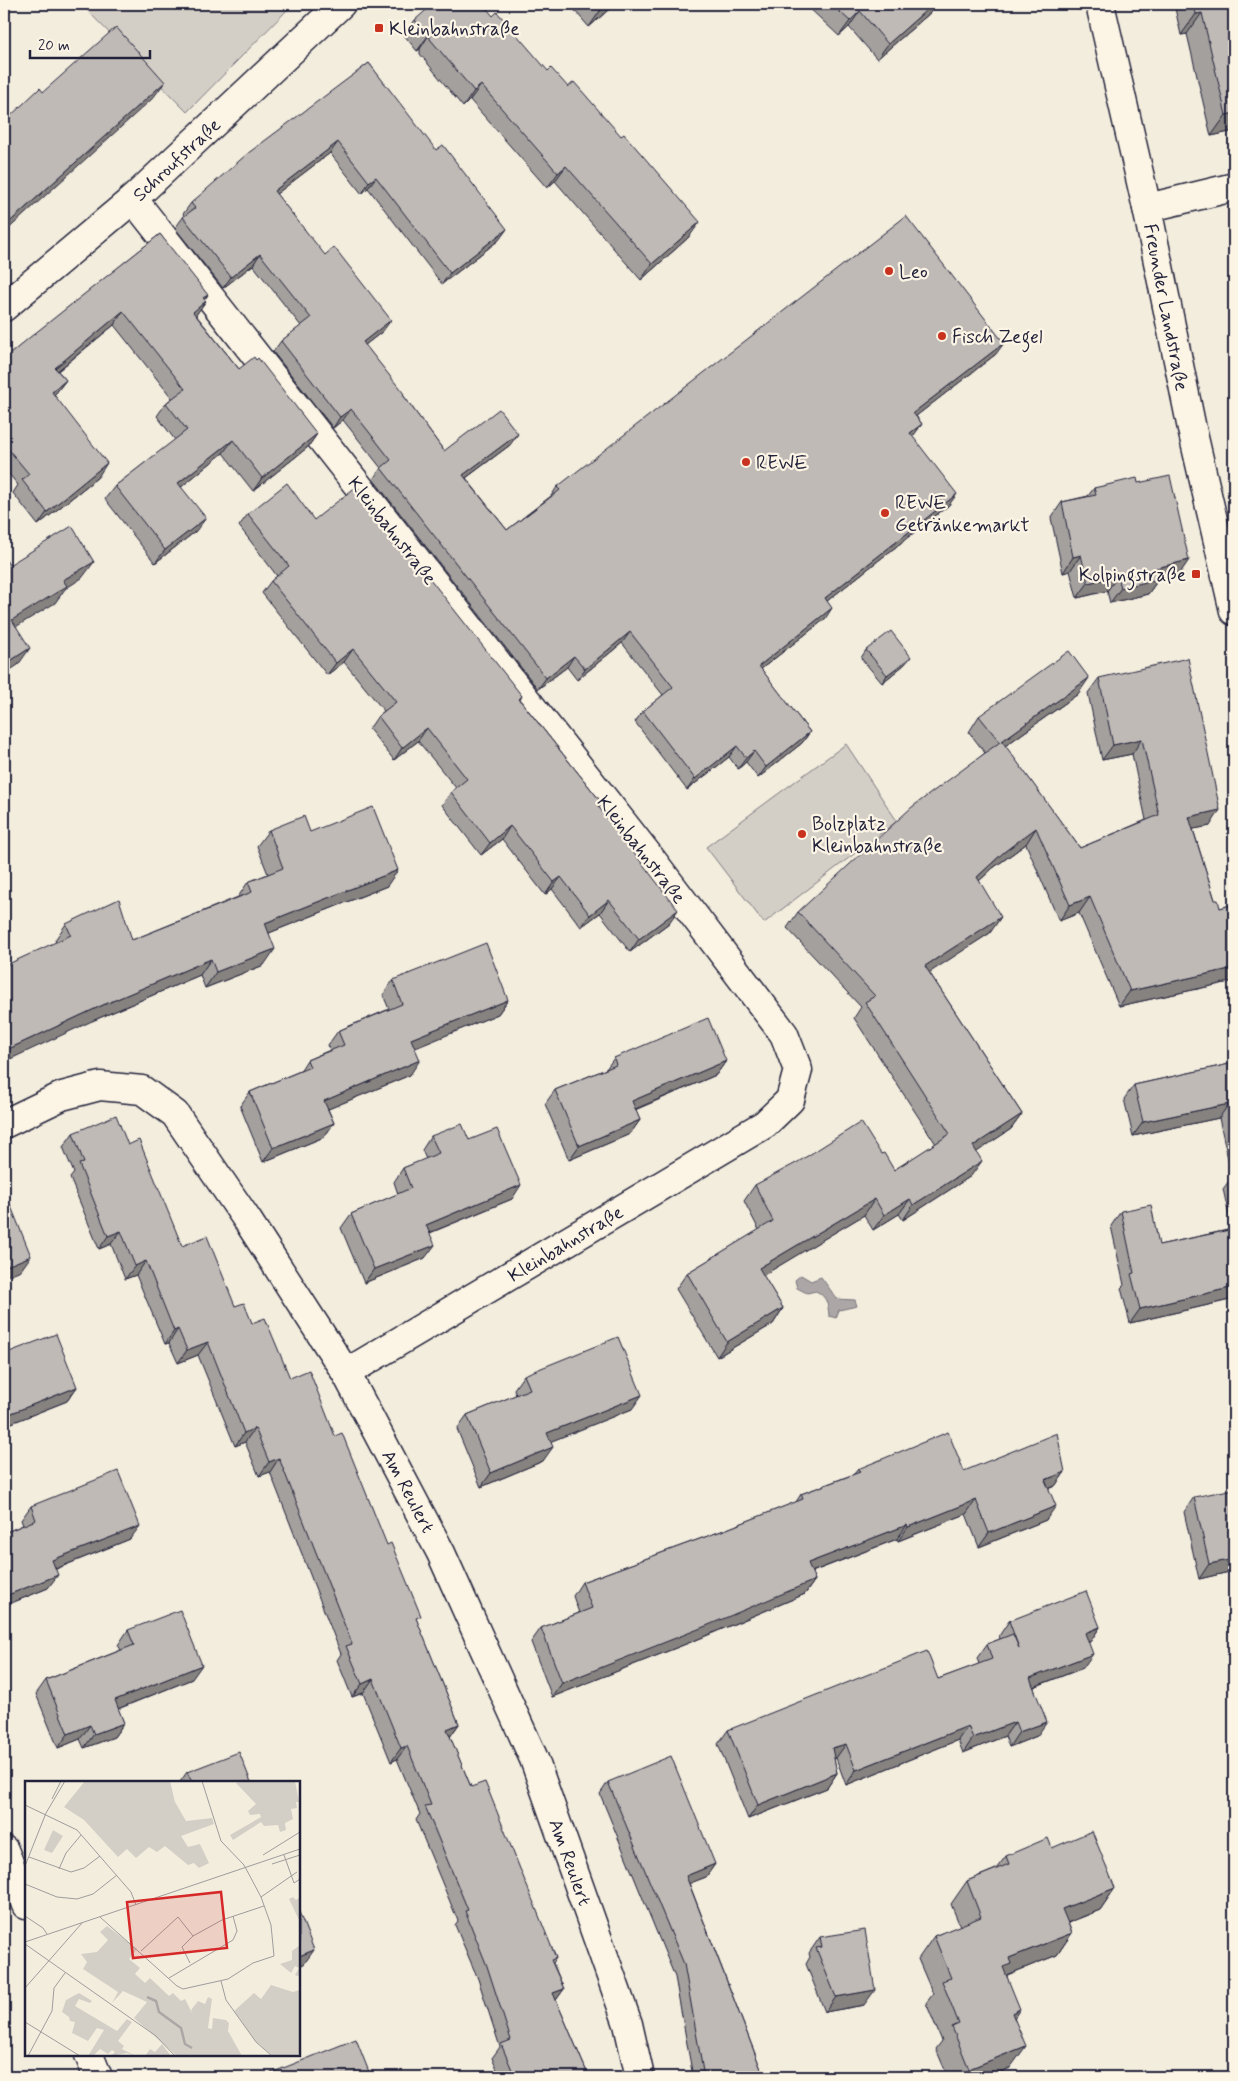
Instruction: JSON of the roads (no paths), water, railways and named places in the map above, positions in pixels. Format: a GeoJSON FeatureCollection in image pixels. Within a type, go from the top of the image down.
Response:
{"type":"FeatureCollection","features":[{"type":"Feature","properties":{"kind":"street","name":"Schroufstraße"},"geometry":{"type":"LineString","coordinates":[[4,307],[133,199],[341,4]]}},
{"type":"Feature","properties":{"kind":"street","name":"Freunder Landstraße"},"geometry":{"type":"LineString","coordinates":[[1100,4],[1147,208],[1192,429],[1234,610]]}},
{"type":"Feature","properties":{"kind":"street"},"geometry":{"type":"LineString","coordinates":[[1147,208],[1234,187]]}},
{"type":"Feature","properties":{"kind":"street","name":"Kleinbahnstraße"},"geometry":{"type":"LineString","coordinates":[[133,199],[652,860],[784,1034],[798,1070],[790,1100],[766,1124],[346,1373]]}},
{"type":"Feature","properties":{"kind":"street","name":"Am Reulert"},"geometry":{"type":"LineString","coordinates":[[4,1124],[62,1096],[100,1086],[142,1090],[176,1114],[248,1221],[346,1373],[441,1553],[534,1759],[628,2024],[640,2077]]}},
{"type":"Feature","properties":{"kind":"street"},"geometry":{"type":"LineString","coordinates":[[4,1850],[25,1902]]}},
{"type":"Feature","properties":{"kind":"street"},"geometry":{"type":"LineString","coordinates":[[89,2056],[98,2077]]}},
{"type":"Feature","properties":{"kind":"place","name":"Kleinbahnstraße"},"geometry":{"type":"Point","coordinates":[379,28]}},
{"type":"Feature","properties":{"kind":"place","name":"Leo"},"geometry":{"type":"Point","coordinates":[889,271]}},
{"type":"Feature","properties":{"kind":"place","name":"Fisch Zegel"},"geometry":{"type":"Point","coordinates":[942,336]}},
{"type":"Feature","properties":{"kind":"place","name":"REWE"},"geometry":{"type":"Point","coordinates":[746,462]}},
{"type":"Feature","properties":{"kind":"place","name":"REWE Getränkemarkt"},"geometry":{"type":"Point","coordinates":[885,513]}},
{"type":"Feature","properties":{"kind":"place","name":"Kolpingstraße"},"geometry":{"type":"Point","coordinates":[1196,574]}},
{"type":"Feature","properties":{"kind":"place","name":"Bolzplatz Kleinbahnstraße"},"geometry":{"type":"Point","coordinates":[802,834]}}]}
